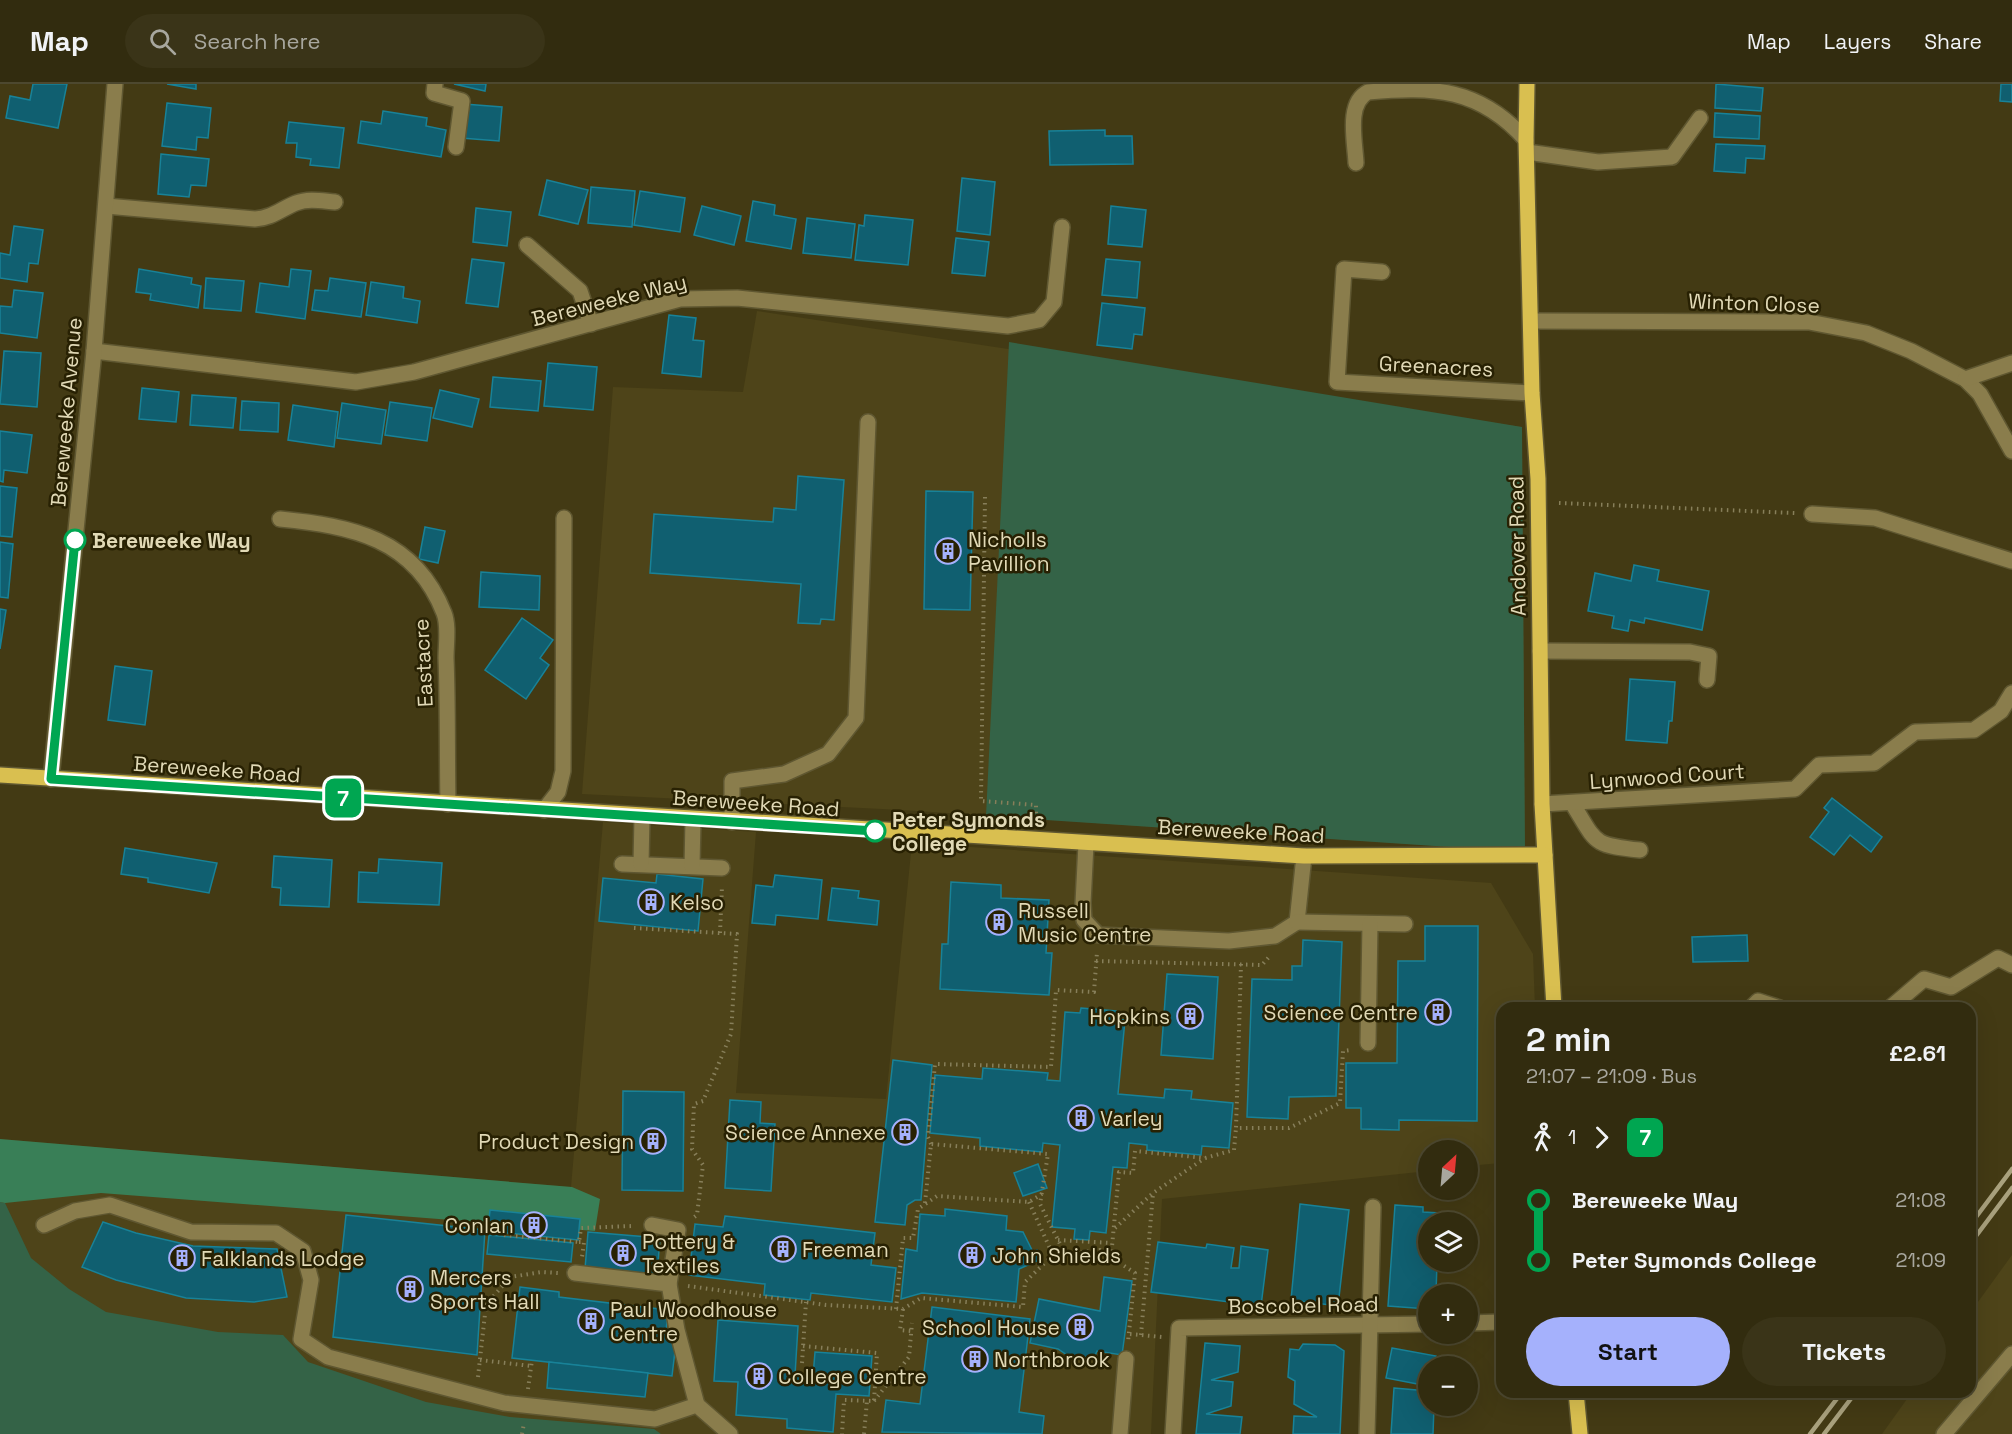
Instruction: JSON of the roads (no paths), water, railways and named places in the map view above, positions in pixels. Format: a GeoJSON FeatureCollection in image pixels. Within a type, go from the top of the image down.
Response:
{"type":"FeatureCollection","features":[{"type":"Feature","properties":{"kind":"main road","name":"Andover Road"},"geometry":{"type":"LineString","coordinates":[[1527,84],[1532,393],[1538,478],[1542,804],[1554,1002]]}},
{"type":"Feature","properties":{"kind":"main road","name":"Bereweeke Road"},"geometry":{"type":"LineString","coordinates":[[0,776],[1304,856],[1545,855]]}},
{"type":"Feature","properties":{"kind":"main road"},"geometry":{"type":"LineString","coordinates":[[1577,1398],[1580,1434]]}},
{"type":"Feature","properties":{"kind":"street","name":"Bereweeke Avenue"},"geometry":{"type":"LineString","coordinates":[[51,779],[94,351],[115,84]]}},
{"type":"Feature","properties":{"kind":"street"},"geometry":{"type":"LineString","coordinates":[[435,84],[434,93],[462,101],[456,147]]}},
{"type":"Feature","properties":{"kind":"street"},"geometry":{"type":"LineString","coordinates":[[1356,163],[1354,109],[1362,95],[1368,92],[1419,89],[1459,94],[1512,124],[1527,146],[1598,162],[1672,157],[1700,118]]}},
{"type":"Feature","properties":{"kind":"street"},"geometry":{"type":"LineString","coordinates":[[105,206],[255,219],[267,218],[297,203],[311,200],[335,202]]}},
{"type":"Feature","properties":{"kind":"street","name":"Bereweeke Way"},"geometry":{"type":"LineString","coordinates":[[94,351],[356,382],[414,372],[680,299],[738,298],[1008,326],[1039,320],[1054,302],[1062,227]]}},
{"type":"Feature","properties":{"kind":"street"},"geometry":{"type":"LineString","coordinates":[[527,245],[580,291],[591,324]]}},
{"type":"Feature","properties":{"kind":"street","name":"Greenacres"},"geometry":{"type":"LineString","coordinates":[[1382,272],[1344,269],[1338,382],[1532,393]]}},
{"type":"Feature","properties":{"kind":"street","name":"Winton Close"},"geometry":{"type":"LineString","coordinates":[[1531,321],[1809,322],[1866,333],[1911,351],[1965,379],[1980,394],[2012,451]]}},
{"type":"Feature","properties":{"kind":"street"},"geometry":{"type":"LineString","coordinates":[[1965,379],[2012,363]]}},
{"type":"Feature","properties":{"kind":"street"},"geometry":{"type":"LineString","coordinates":[[732,822],[732,781],[784,774],[828,754],[856,718],[868,422]]}},
{"type":"Feature","properties":{"kind":"street"},"geometry":{"type":"LineString","coordinates":[[1812,514],[1875,518],[2012,561]]}},
{"type":"Feature","properties":{"kind":"street"},"geometry":{"type":"LineString","coordinates":[[544,810],[558,792],[563,771],[564,518]]}},
{"type":"Feature","properties":{"kind":"street","name":"Eastacre"},"geometry":{"type":"LineString","coordinates":[[280,519],[353,529],[381,540],[408,561],[429,585],[445,615],[447,804]]}},
{"type":"Feature","properties":{"kind":"street"},"geometry":{"type":"LineString","coordinates":[[1540,651],[1690,652],[1709,656],[1707,680]]}},
{"type":"Feature","properties":{"kind":"street","name":"Lynwood Court"},"geometry":{"type":"LineString","coordinates":[[1542,804],[1795,789],[1819,765],[1874,763],[1915,732],[1974,730],[2001,711],[2012,693]]}},
{"type":"Feature","properties":{"kind":"street"},"geometry":{"type":"LineString","coordinates":[[1572,803],[1593,837],[1604,846],[1640,850]]}},
{"type":"Feature","properties":{"kind":"street"},"geometry":{"type":"LineString","coordinates":[[641,864],[642,817]]}},
{"type":"Feature","properties":{"kind":"street"},"geometry":{"type":"LineString","coordinates":[[692,866],[693,820]]}},
{"type":"Feature","properties":{"kind":"street"},"geometry":{"type":"LineString","coordinates":[[1086,844],[1084,920],[1098,935],[1229,941],[1275,936],[1297,922],[1405,924]]}},
{"type":"Feature","properties":{"kind":"street"},"geometry":{"type":"LineString","coordinates":[[1297,922],[1304,856]]}},
{"type":"Feature","properties":{"kind":"street"},"geometry":{"type":"LineString","coordinates":[[622,864],[722,868]]}},
{"type":"Feature","properties":{"kind":"street"},"geometry":{"type":"LineString","coordinates":[[1368,1043],[1370,924]]}},
{"type":"Feature","properties":{"kind":"street"},"geometry":{"type":"LineString","coordinates":[[1897,1002],[1924,979],[1951,987],[1998,958],[2012,965]]}},
{"type":"Feature","properties":{"kind":"street"},"geometry":{"type":"LineString","coordinates":[[44,1225],[75,1211],[110,1205],[191,1232],[276,1233],[303,1251],[311,1280],[301,1339],[328,1357],[504,1403],[655,1419],[697,1405]]}},
{"type":"Feature","properties":{"kind":"street"},"geometry":{"type":"LineString","coordinates":[[1367,1434],[1373,1207]]}},
{"type":"Feature","properties":{"kind":"street"},"geometry":{"type":"LineString","coordinates":[[652,1225],[678,1230],[669,1284],[677,1330],[697,1405],[730,1434]]}},
{"type":"Feature","properties":{"kind":"street"},"geometry":{"type":"LineString","coordinates":[[575,1273],[669,1284]]}},
{"type":"Feature","properties":{"kind":"street"},"geometry":{"type":"LineString","coordinates":[[1478,1323],[1496,1322]]}},
{"type":"Feature","properties":{"kind":"street","name":"Boscobel Road"},"geometry":{"type":"LineString","coordinates":[[1173,1434],[1179,1333],[1418,1324]]}},
{"type":"Feature","properties":{"kind":"street"},"geometry":{"type":"LineString","coordinates":[[1976,1396],[2012,1354]]}},
{"type":"Feature","properties":{"kind":"street"},"geometry":{"type":"LineString","coordinates":[[1120,1434],[1126,1359]]}},
{"type":"Feature","properties":{"kind":"street"},"geometry":{"type":"LineString","coordinates":[[1944,1434],[1975,1398]]}},
{"type":"Feature","properties":{"kind":"railway"},"geometry":{"type":"LineString","coordinates":[[1976,1217],[2012,1169]]}},
{"type":"Feature","properties":{"kind":"railway"},"geometry":{"type":"LineString","coordinates":[[1976,1236],[2012,1188]]}},
{"type":"Feature","properties":{"kind":"railway"},"geometry":{"type":"LineString","coordinates":[[1810,1434],[1837,1398]]}},
{"type":"Feature","properties":{"kind":"railway"},"geometry":{"type":"LineString","coordinates":[[1824,1434],[1851,1398]]}},
{"type":"Feature","properties":{"kind":"place","name":"Bereweeke Way"},"geometry":{"type":"Point","coordinates":[75,540]}},
{"type":"Feature","properties":{"kind":"place","name":"Nicholls Pavillion"},"geometry":{"type":"Point","coordinates":[948,551]}},
{"type":"Feature","properties":{"kind":"place","name":"Peter Symonds College"},"geometry":{"type":"Point","coordinates":[875,831]}},
{"type":"Feature","properties":{"kind":"place","name":"Kelso"},"geometry":{"type":"Point","coordinates":[651,902]}},
{"type":"Feature","properties":{"kind":"place","name":"Russell Music Centre"},"geometry":{"type":"Point","coordinates":[999,922]}},
{"type":"Feature","properties":{"kind":"place","name":"Science Centre"},"geometry":{"type":"Point","coordinates":[1438,1012]}},
{"type":"Feature","properties":{"kind":"place","name":"Hopkins"},"geometry":{"type":"Point","coordinates":[1190,1016]}},
{"type":"Feature","properties":{"kind":"place","name":"Varley"},"geometry":{"type":"Point","coordinates":[1081,1118]}},
{"type":"Feature","properties":{"kind":"place","name":"Science Annexe"},"geometry":{"type":"Point","coordinates":[905,1132]}},
{"type":"Feature","properties":{"kind":"place","name":"Product Design"},"geometry":{"type":"Point","coordinates":[653,1141]}},
{"type":"Feature","properties":{"kind":"place","name":"Conlan"},"geometry":{"type":"Point","coordinates":[534,1225]}},
{"type":"Feature","properties":{"kind":"place","name":"Freeman"},"geometry":{"type":"Point","coordinates":[783,1249]}},
{"type":"Feature","properties":{"kind":"place","name":"Pottery & Textiles"},"geometry":{"type":"Point","coordinates":[623,1253]}},
{"type":"Feature","properties":{"kind":"place","name":"John Shields"},"geometry":{"type":"Point","coordinates":[972,1255]}},
{"type":"Feature","properties":{"kind":"place","name":"Falklands Lodge"},"geometry":{"type":"Point","coordinates":[182,1258]}},
{"type":"Feature","properties":{"kind":"place","name":"Mercers Sports Hall"},"geometry":{"type":"Point","coordinates":[410,1289]}},
{"type":"Feature","properties":{"kind":"place","name":"Paul Woodhouse Centre"},"geometry":{"type":"Point","coordinates":[591,1321]}},
{"type":"Feature","properties":{"kind":"place","name":"School House"},"geometry":{"type":"Point","coordinates":[1080,1327]}},
{"type":"Feature","properties":{"kind":"place","name":"Northbrook"},"geometry":{"type":"Point","coordinates":[975,1359]}},
{"type":"Feature","properties":{"kind":"place","name":"College Centre"},"geometry":{"type":"Point","coordinates":[759,1376]}}]}
